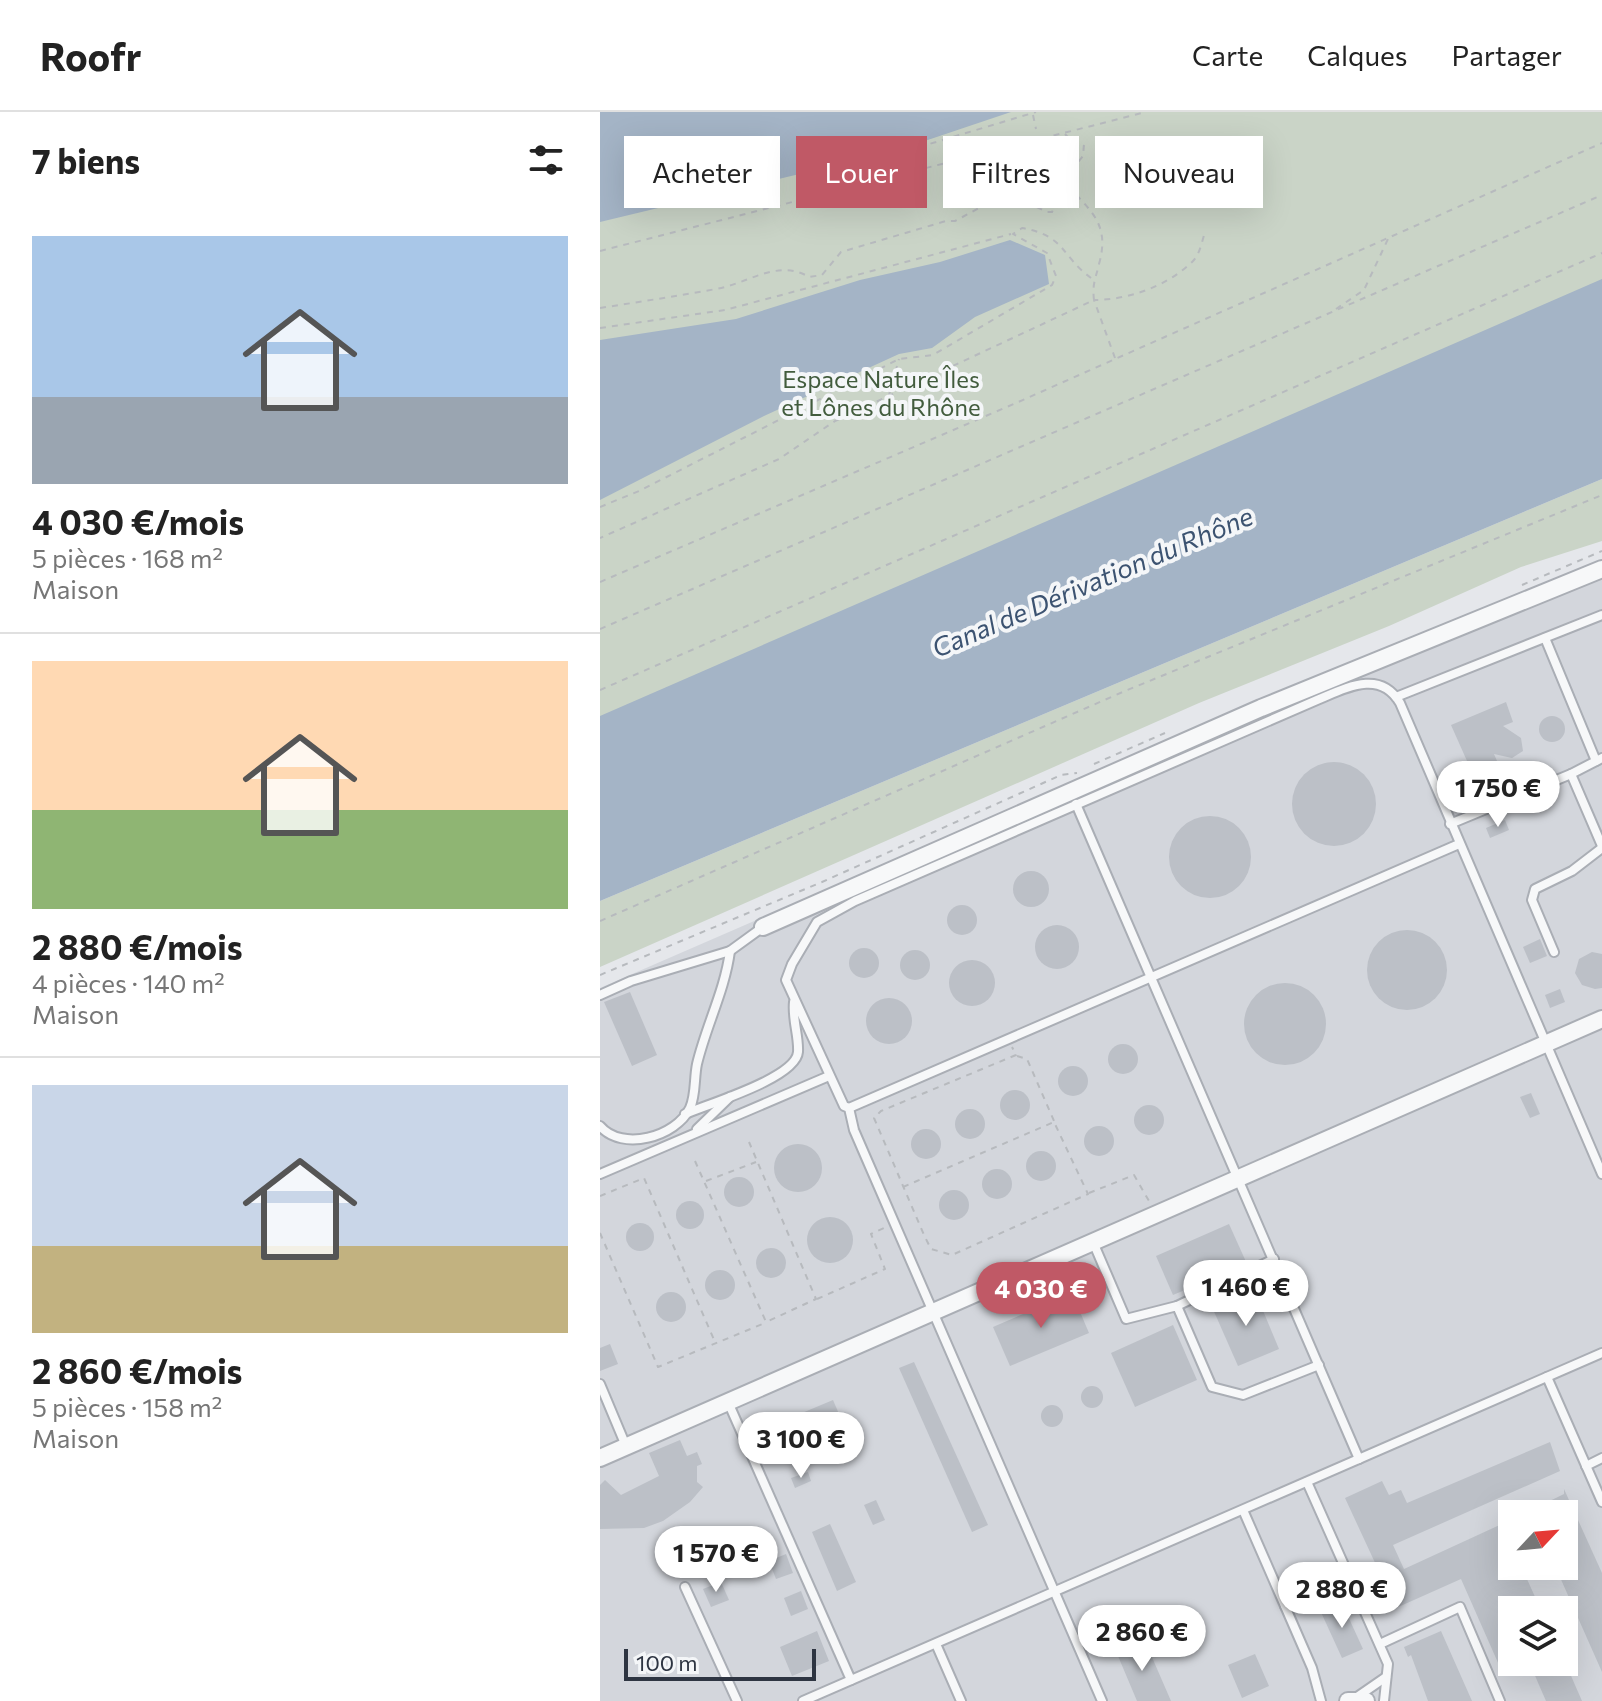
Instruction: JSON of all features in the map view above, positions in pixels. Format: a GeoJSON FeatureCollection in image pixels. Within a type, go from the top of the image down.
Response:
{"type":"FeatureCollection","features":[{"type":"Feature","properties":{"kind":"street"},"geometry":{"type":"LineString","coordinates":[[763,927],[1261,708],[1602,569]]}},
{"type":"Feature","properties":{"kind":"street"},"geometry":{"type":"LineString","coordinates":[[600,1458],[1602,1019]]}},
{"type":"Feature","properties":{"kind":"lane"},"geometry":{"type":"LineString","coordinates":[[1396,697],[1602,615]]}},
{"type":"Feature","properties":{"kind":"lane"},"geometry":{"type":"LineString","coordinates":[[1450,824],[1571,774],[1599,759],[1545,638]]}},
{"type":"Feature","properties":{"kind":"lane"},"geometry":{"type":"LineString","coordinates":[[1459,844],[849,1108],[844,1106],[829,1076],[786,980],[817,922],[828,914],[1361,682],[1378,684],[1396,697],[1602,1174]]}},
{"type":"Feature","properties":{"kind":"lane"},"geometry":{"type":"LineString","coordinates":[[1554,952],[1532,900],[1535,889],[1572,871],[1602,847],[1571,774]]}},
{"type":"Feature","properties":{"kind":"lane"},"geometry":{"type":"LineString","coordinates":[[1076,804],[1359,1459]]}},
{"type":"Feature","properties":{"kind":"lane"},"geometry":{"type":"LineString","coordinates":[[600,995],[631,981],[730,951],[763,927]]}},
{"type":"Feature","properties":{"kind":"lane"},"geometry":{"type":"LineString","coordinates":[[685,1115],[691,1107],[697,1064],[726,976],[730,951]]}},
{"type":"Feature","properties":{"kind":"lane"},"geometry":{"type":"LineString","coordinates":[[600,1126],[614,1139],[630,1141],[657,1134],[685,1115],[779,1074],[794,1062],[798,1053],[792,1020],[794,1001]]}},
{"type":"Feature","properties":{"kind":"lane"},"geometry":{"type":"LineString","coordinates":[[600,1174],[829,1076]]}},
{"type":"Feature","properties":{"kind":"lane"},"geometry":{"type":"LineString","coordinates":[[691,1135],[732,1095]]}},
{"type":"Feature","properties":{"kind":"lane"},"geometry":{"type":"LineString","coordinates":[[849,1108],[849,1117],[1102,1701]]}},
{"type":"Feature","properties":{"kind":"lane"},"geometry":{"type":"LineString","coordinates":[[630,1141],[635,1159]]}},
{"type":"Feature","properties":{"kind":"lane"},"geometry":{"type":"LineString","coordinates":[[1093,1241],[1126,1319],[1177,1306],[1274,1259]]}},
{"type":"Feature","properties":{"kind":"lane"},"geometry":{"type":"LineString","coordinates":[[1177,1306],[1212,1387],[1243,1395],[1319,1365]]}},
{"type":"Feature","properties":{"kind":"lane"},"geometry":{"type":"LineString","coordinates":[[803,1701],[1602,1353]]}},
{"type":"Feature","properties":{"kind":"lane"},"geometry":{"type":"LineString","coordinates":[[1547,1377],[1602,1502]]}},
{"type":"Feature","properties":{"kind":"lane"},"geometry":{"type":"LineString","coordinates":[[600,1384],[626,1446]]}},
{"type":"Feature","properties":{"kind":"lane"},"geometry":{"type":"LineString","coordinates":[[728,1402],[851,1680]]}},
{"type":"Feature","properties":{"kind":"lane"},"geometry":{"type":"LineString","coordinates":[[1586,1466],[1602,1458]]}},
{"type":"Feature","properties":{"kind":"lane"},"geometry":{"type":"LineString","coordinates":[[1307,1482],[1388,1664],[1384,1701]]}},
{"type":"Feature","properties":{"kind":"lane"},"geometry":{"type":"LineString","coordinates":[[1243,1510],[1312,1668],[1321,1701]]}},
{"type":"Feature","properties":{"kind":"lane"},"geometry":{"type":"LineString","coordinates":[[1285,1606],[1350,1578]]}},
{"type":"Feature","properties":{"kind":"lane"},"geometry":{"type":"LineString","coordinates":[[685,1587],[737,1701]]}},
{"type":"Feature","properties":{"kind":"lane"},"geometry":{"type":"LineString","coordinates":[[1380,1644],[1460,1607],[1500,1701]]}},
{"type":"Feature","properties":{"kind":"lane"},"geometry":{"type":"LineString","coordinates":[[936,1644],[961,1701]]}},
{"type":"Feature","properties":{"kind":"lane"},"geometry":{"type":"LineString","coordinates":[[1355,1701],[1386,1677]]}},
{"type":"Feature","properties":{"kind":"path"},"geometry":{"type":"LineString","coordinates":[[600,251],[1146,112]]}},
{"type":"Feature","properties":{"kind":"path"},"geometry":{"type":"LineString","coordinates":[[927,143],[985,130],[1034,113],[1036,129]]}},
{"type":"Feature","properties":{"kind":"path"},"geometry":{"type":"LineString","coordinates":[[600,582],[1116,359],[1602,143]]}},
{"type":"Feature","properties":{"kind":"path"},"geometry":{"type":"LineString","coordinates":[[1079,144],[1084,144],[1083,156],[1079,161]]}},
{"type":"Feature","properties":{"kind":"path"},"geometry":{"type":"LineString","coordinates":[[600,629],[1602,195]]}},
{"type":"Feature","properties":{"kind":"path"},"geometry":{"type":"LineString","coordinates":[[1079,197],[1093,212],[1105,240],[1099,265],[1092,278],[1094,300],[1116,359]]}},
{"type":"Feature","properties":{"kind":"path"},"geometry":{"type":"LineString","coordinates":[[600,308],[717,289],[744,277],[773,272],[797,270],[809,277],[822,275],[841,252],[955,221],[979,208]]}},
{"type":"Feature","properties":{"kind":"path"},"geometry":{"type":"LineString","coordinates":[[600,328],[725,310],[1013,234],[1022,228],[1044,232],[1060,243],[1076,267],[1092,278]]}},
{"type":"Feature","properties":{"kind":"path"},"geometry":{"type":"LineString","coordinates":[[600,538],[779,459],[835,421],[1094,300],[1119,300],[1159,284],[1195,260],[1205,232]]}},
{"type":"Feature","properties":{"kind":"path"},"geometry":{"type":"LineString","coordinates":[[600,507],[639,491],[899,359],[933,355],[1052,285],[1056,276],[1047,253],[1013,234]]}},
{"type":"Feature","properties":{"kind":"path"},"geometry":{"type":"LineString","coordinates":[[1332,312],[1364,290],[1389,236]]}},
{"type":"Feature","properties":{"kind":"path"},"geometry":{"type":"LineString","coordinates":[[600,690],[1602,253]]}},
{"type":"Feature","properties":{"kind":"path"},"geometry":{"type":"LineString","coordinates":[[889,396],[899,359]]}},
{"type":"Feature","properties":{"kind":"path"},"geometry":{"type":"LineString","coordinates":[[600,921],[1125,691],[1602,495]]}},
{"type":"Feature","properties":{"kind":"path"},"geometry":{"type":"LineString","coordinates":[[600,975],[822,882],[1061,775],[1101,769]]}},
{"type":"Feature","properties":{"kind":"path"},"geometry":{"type":"LineString","coordinates":[[1008,1039],[1016,1055]]}},
{"type":"Feature","properties":{"kind":"path"},"geometry":{"type":"LineString","coordinates":[[1088,1194],[1027,1059],[1016,1055],[881,1111],[874,1118],[931,1249],[952,1255],[1134,1175],[1155,1214]]}},
{"type":"Feature","properties":{"kind":"path"},"geometry":{"type":"LineString","coordinates":[[903,1187],[1054,1122]]}},
{"type":"Feature","properties":{"kind":"path"},"geometry":{"type":"LineString","coordinates":[[749,1142],[816,1299]]}},
{"type":"Feature","properties":{"kind":"path"},"geometry":{"type":"LineString","coordinates":[[695,1161],[766,1322]]}},
{"type":"Feature","properties":{"kind":"path"},"geometry":{"type":"LineString","coordinates":[[704,1182],[757,1161]]}},
{"type":"Feature","properties":{"kind":"path"},"geometry":{"type":"LineString","coordinates":[[600,1196],[644,1178],[716,1343]]}},
{"type":"Feature","properties":{"kind":"path"},"geometry":{"type":"LineString","coordinates":[[600,1233],[658,1367],[885,1269],[871,1234],[895,1223]]}},
{"type":"Feature","properties":{"kind":"shaded area"},"geometry":{"type":"Polygon","coordinates":[[[1602,579],[1602,1701],[600,1701],[600,988],[876,868],[883,883],[1369,673],[1602,579]]]}},
{"type":"Feature","properties":{"kind":"green space","name":"Espace Nature Îles et Lônes du Rhône"},"geometry":{"type":"Polygon","coordinates":[[[600,112],[1602,112],[1602,385],[600,818],[600,112]]]}},
{"type":"Feature","properties":{"kind":"green space"},"geometry":{"type":"Polygon","coordinates":[[[1602,479],[1602,541],[1521,567],[1389,626],[1199,703],[600,967],[600,901],[1602,479]]]}},
{"type":"Feature","properties":{"kind":"water"},"geometry":{"type":"Polygon","coordinates":[[[600,112],[1011,112],[927,140],[927,136],[796,136],[796,175],[780,179],[780,136],[624,136],[624,208],[658,208],[600,222],[600,112]]]}},
{"type":"Feature","properties":{"kind":"water"},"geometry":{"type":"Polygon","coordinates":[[[1010,240],[1045,255],[1049,284],[975,317],[932,348],[899,354],[764,416],[600,500],[600,340],[736,319],[860,280],[940,262],[1010,240]]]}},
{"type":"Feature","properties":{"kind":"water","name":"Canal de Dérivation du Rhône"},"geometry":{"type":"Polygon","coordinates":[[[1602,279],[1602,479],[600,901],[600,716],[1602,279]]]}},
{"type":"Feature","properties":{"kind":"building"},"geometry":{"type":"Polygon","coordinates":[[[1506,702],[1513,722],[1503,726],[1521,738],[1523,751],[1512,758],[1494,754],[1500,768],[1475,779],[1451,725],[1506,702]]]}},
{"type":"Feature","properties":{"kind":"building"},"geometry":{"type":"Polygon","coordinates":[[[1552,716],[1561,720],[1565,729],[1561,738],[1552,742],[1543,738],[1539,729],[1543,720],[1552,716]]]}},
{"type":"Feature","properties":{"kind":"building"},"geometry":{"type":"Polygon","coordinates":[[[1334,762],[1357,769],[1369,781],[1376,804],[1369,827],[1357,839],[1334,846],[1311,839],[1299,827],[1292,804],[1299,781],[1311,769],[1334,762]]]}},
{"type":"Feature","properties":{"kind":"building"},"geometry":{"type":"Polygon","coordinates":[[[1210,816],[1226,819],[1239,828],[1248,841],[1251,857],[1248,873],[1239,886],[1226,895],[1210,898],[1194,895],[1181,886],[1172,873],[1169,857],[1172,841],[1181,828],[1194,819],[1210,816]]]}},
{"type":"Feature","properties":{"kind":"building"},"geometry":{"type":"Polygon","coordinates":[[[1505,820],[1509,830],[1490,838],[1486,828],[1505,820]]]}},
{"type":"Feature","properties":{"kind":"building"},"geometry":{"type":"Polygon","coordinates":[[[1031,871],[1044,876],[1049,889],[1044,902],[1031,907],[1018,902],[1013,889],[1018,876],[1031,871]]]}},
{"type":"Feature","properties":{"kind":"building"},"geometry":{"type":"Polygon","coordinates":[[[962,905],[973,909],[977,920],[973,931],[962,935],[951,931],[947,920],[951,909],[962,905]]]}},
{"type":"Feature","properties":{"kind":"building"},"geometry":{"type":"Polygon","coordinates":[[[1057,925],[1073,931],[1079,947],[1073,963],[1057,969],[1041,963],[1035,947],[1041,931],[1057,925]]]}},
{"type":"Feature","properties":{"kind":"building"},"geometry":{"type":"Polygon","coordinates":[[[1399,930],[1415,930],[1436,941],[1447,962],[1447,978],[1436,999],[1415,1010],[1399,1010],[1385,1004],[1373,992],[1367,978],[1367,962],[1373,948],[1385,936],[1399,930]]]}},
{"type":"Feature","properties":{"kind":"building"},"geometry":{"type":"Polygon","coordinates":[[[1540,939],[1547,956],[1530,963],[1523,947],[1540,939]]]}},
{"type":"Feature","properties":{"kind":"building"},"geometry":{"type":"Polygon","coordinates":[[[864,948],[875,952],[879,963],[875,974],[864,978],[853,974],[849,963],[853,952],[864,948]]]}},
{"type":"Feature","properties":{"kind":"building"},"geometry":{"type":"Polygon","coordinates":[[[915,950],[926,954],[930,965],[926,976],[915,980],[904,976],[900,965],[904,954],[915,950]]]}},
{"type":"Feature","properties":{"kind":"building"},"geometry":{"type":"Polygon","coordinates":[[[1592,952],[1602,954],[1602,988],[1582,985],[1575,973],[1579,959],[1592,952]]]}},
{"type":"Feature","properties":{"kind":"building"},"geometry":{"type":"Polygon","coordinates":[[[972,960],[988,967],[995,983],[988,999],[972,1006],[956,999],[949,983],[956,967],[972,960]]]}},
{"type":"Feature","properties":{"kind":"building"},"geometry":{"type":"Polygon","coordinates":[[[1285,983],[1301,986],[1314,995],[1323,1008],[1326,1024],[1323,1040],[1314,1053],[1301,1062],[1285,1065],[1269,1062],[1256,1053],[1247,1040],[1244,1024],[1247,1008],[1256,995],[1269,986],[1285,983]]]}},
{"type":"Feature","properties":{"kind":"building"},"geometry":{"type":"Polygon","coordinates":[[[1560,989],[1565,1002],[1550,1008],[1545,995],[1560,989]]]}},
{"type":"Feature","properties":{"kind":"building"},"geometry":{"type":"Polygon","coordinates":[[[630,992],[657,1055],[632,1066],[604,1002],[630,992]]]}},
{"type":"Feature","properties":{"kind":"building"},"geometry":{"type":"Polygon","coordinates":[[[889,998],[905,1005],[912,1021],[905,1037],[889,1044],[873,1037],[866,1021],[873,1005],[889,998]]]}},
{"type":"Feature","properties":{"kind":"building"},"geometry":{"type":"Polygon","coordinates":[[[1123,1044],[1134,1048],[1138,1059],[1134,1070],[1123,1074],[1112,1070],[1108,1059],[1112,1048],[1123,1044]]]}},
{"type":"Feature","properties":{"kind":"building"},"geometry":{"type":"Polygon","coordinates":[[[1073,1066],[1084,1070],[1088,1081],[1084,1092],[1073,1096],[1062,1092],[1058,1081],[1062,1070],[1073,1066]]]}},
{"type":"Feature","properties":{"kind":"building"},"geometry":{"type":"Polygon","coordinates":[[[1015,1090],[1026,1094],[1030,1105],[1026,1116],[1015,1120],[1004,1116],[1000,1105],[1004,1094],[1015,1090]]]}},
{"type":"Feature","properties":{"kind":"building"},"geometry":{"type":"Polygon","coordinates":[[[1531,1093],[1540,1114],[1530,1118],[1520,1097],[1531,1093]]]}},
{"type":"Feature","properties":{"kind":"building"},"geometry":{"type":"Polygon","coordinates":[[[1149,1105],[1155,1106],[1163,1114],[1163,1126],[1155,1134],[1149,1135],[1143,1134],[1135,1126],[1134,1120],[1135,1114],[1143,1106],[1149,1105]]]}},
{"type":"Feature","properties":{"kind":"building"},"geometry":{"type":"Polygon","coordinates":[[[970,1109],[976,1110],[984,1118],[984,1130],[976,1138],[970,1139],[964,1138],[956,1130],[955,1124],[956,1118],[964,1110],[970,1109]]]}},
{"type":"Feature","properties":{"kind":"building"},"geometry":{"type":"Polygon","coordinates":[[[1099,1126],[1105,1127],[1113,1135],[1113,1147],[1105,1155],[1099,1156],[1093,1155],[1085,1147],[1084,1141],[1085,1135],[1093,1127],[1099,1126]]]}},
{"type":"Feature","properties":{"kind":"building"},"geometry":{"type":"Polygon","coordinates":[[[926,1129],[932,1130],[940,1138],[940,1150],[932,1158],[926,1159],[920,1158],[912,1150],[911,1144],[912,1138],[920,1130],[926,1129]]]}},
{"type":"Feature","properties":{"kind":"building"},"geometry":{"type":"Polygon","coordinates":[[[798,1144],[815,1151],[822,1168],[815,1185],[798,1192],[781,1185],[774,1168],[781,1151],[798,1144]]]}},
{"type":"Feature","properties":{"kind":"building"},"geometry":{"type":"Polygon","coordinates":[[[1041,1151],[1047,1152],[1055,1160],[1055,1172],[1047,1180],[1041,1181],[1035,1180],[1027,1172],[1026,1166],[1027,1160],[1035,1152],[1041,1151]]]}},
{"type":"Feature","properties":{"kind":"building"},"geometry":{"type":"Polygon","coordinates":[[[997,1169],[1007,1174],[1012,1184],[1007,1194],[997,1199],[987,1194],[982,1184],[987,1174],[997,1169]]]}},
{"type":"Feature","properties":{"kind":"building"},"geometry":{"type":"Polygon","coordinates":[[[739,1177],[750,1181],[754,1192],[750,1203],[739,1207],[728,1203],[724,1192],[728,1181],[739,1177]]]}},
{"type":"Feature","properties":{"kind":"building"},"geometry":{"type":"Polygon","coordinates":[[[954,1190],[964,1195],[969,1205],[964,1215],[954,1220],[944,1215],[939,1205],[944,1195],[954,1190]]]}},
{"type":"Feature","properties":{"kind":"building"},"geometry":{"type":"Polygon","coordinates":[[[690,1201],[700,1205],[704,1215],[700,1225],[690,1229],[680,1225],[676,1215],[680,1205],[690,1201]]]}},
{"type":"Feature","properties":{"kind":"building"},"geometry":{"type":"Polygon","coordinates":[[[830,1217],[847,1223],[853,1240],[847,1257],[830,1263],[813,1257],[807,1240],[813,1223],[830,1217]]]}},
{"type":"Feature","properties":{"kind":"building"},"geometry":{"type":"Polygon","coordinates":[[[640,1223],[650,1227],[654,1237],[650,1247],[640,1251],[630,1247],[626,1237],[630,1227],[640,1223]]]}},
{"type":"Feature","properties":{"kind":"building"},"geometry":{"type":"Polygon","coordinates":[[[1229,1224],[1247,1264],[1173,1295],[1156,1256],[1229,1224]]]}},
{"type":"Feature","properties":{"kind":"building"},"geometry":{"type":"Polygon","coordinates":[[[771,1248],[777,1249],[785,1257],[785,1269],[777,1277],[771,1278],[765,1277],[757,1269],[756,1263],[757,1257],[765,1249],[771,1248]]]}},
{"type":"Feature","properties":{"kind":"building"},"geometry":{"type":"Polygon","coordinates":[[[720,1270],[726,1271],[734,1279],[734,1291],[726,1299],[720,1300],[714,1299],[706,1291],[705,1285],[706,1279],[714,1271],[720,1270]]]}},
{"type":"Feature","properties":{"kind":"building"},"geometry":{"type":"Polygon","coordinates":[[[1254,1289],[1279,1349],[1238,1366],[1212,1307],[1254,1289]]]}},
{"type":"Feature","properties":{"kind":"building"},"geometry":{"type":"Polygon","coordinates":[[[671,1292],[681,1297],[686,1307],[681,1317],[671,1322],[661,1317],[656,1307],[661,1297],[671,1292]]]}},
{"type":"Feature","properties":{"kind":"building"},"geometry":{"type":"Polygon","coordinates":[[[1072,1293],[1089,1333],[1010,1366],[993,1327],[1072,1293]]]}},
{"type":"Feature","properties":{"kind":"building"},"geometry":{"type":"Polygon","coordinates":[[[1173,1325],[1197,1380],[1135,1407],[1111,1353],[1173,1325]]]}},
{"type":"Feature","properties":{"kind":"building"},"geometry":{"type":"Polygon","coordinates":[[[610,1344],[618,1364],[600,1371],[600,1348],[610,1344]]]}},
{"type":"Feature","properties":{"kind":"building"},"geometry":{"type":"Polygon","coordinates":[[[914,1362],[988,1525],[972,1532],[899,1368],[914,1362]]]}},
{"type":"Feature","properties":{"kind":"building"},"geometry":{"type":"Polygon","coordinates":[[[1092,1386],[1103,1397],[1092,1408],[1081,1397],[1092,1386]]]}},
{"type":"Feature","properties":{"kind":"building"},"geometry":{"type":"Polygon","coordinates":[[[833,1400],[839,1414],[765,1445],[759,1431],[833,1400]]]}},
{"type":"Feature","properties":{"kind":"building"},"geometry":{"type":"Polygon","coordinates":[[[1052,1405],[1060,1408],[1063,1416],[1060,1424],[1052,1427],[1044,1424],[1041,1416],[1044,1408],[1052,1405]]]}},
{"type":"Feature","properties":{"kind":"building"},"geometry":{"type":"Polygon","coordinates":[[[680,1440],[687,1456],[697,1452],[702,1464],[697,1466],[697,1482],[703,1487],[690,1502],[663,1521],[644,1528],[600,1529],[600,1485],[605,1480],[621,1495],[659,1476],[649,1453],[680,1440]]]}},
{"type":"Feature","properties":{"kind":"building"},"geometry":{"type":"Polygon","coordinates":[[[1550,1442],[1560,1471],[1393,1545],[1404,1569],[1498,1526],[1498,1580],[1527,1580],[1535,1596],[1498,1596],[1498,1663],[1461,1579],[1396,1608],[1345,1498],[1382,1481],[1389,1495],[1401,1490],[1407,1503],[1550,1442]]]}},
{"type":"Feature","properties":{"kind":"building"},"geometry":{"type":"Polygon","coordinates":[[[808,1472],[811,1481],[795,1488],[791,1478],[808,1472]]]}},
{"type":"Feature","properties":{"kind":"building"},"geometry":{"type":"Polygon","coordinates":[[[1564,1489],[1569,1500],[1552,1500],[1564,1494],[1564,1489]]]}},
{"type":"Feature","properties":{"kind":"building"},"geometry":{"type":"Polygon","coordinates":[[[876,1500],[885,1520],[873,1525],[864,1505],[876,1500]]]}},
{"type":"Feature","properties":{"kind":"building"},"geometry":{"type":"Polygon","coordinates":[[[1578,1520],[1602,1573],[1602,1672],[1578,1618],[1578,1596],[1568,1596],[1561,1580],[1578,1580],[1578,1520]]]}},
{"type":"Feature","properties":{"kind":"building"},"geometry":{"type":"Polygon","coordinates":[[[830,1524],[856,1582],[837,1591],[812,1532],[830,1524]]]}},
{"type":"Feature","properties":{"kind":"building"},"geometry":{"type":"Polygon","coordinates":[[[786,1554],[793,1573],[776,1579],[769,1561],[786,1554]]]}},
{"type":"Feature","properties":{"kind":"building"},"geometry":{"type":"Polygon","coordinates":[[[721,1582],[729,1600],[711,1607],[703,1589],[721,1582]]]}},
{"type":"Feature","properties":{"kind":"building"},"geometry":{"type":"Polygon","coordinates":[[[801,1591],[808,1609],[791,1616],[784,1598],[801,1591]]]}},
{"type":"Feature","properties":{"kind":"building"},"geometry":{"type":"Polygon","coordinates":[[[1341,1601],[1363,1649],[1342,1658],[1320,1610],[1341,1601]]]}},
{"type":"Feature","properties":{"kind":"building"},"geometry":{"type":"Polygon","coordinates":[[[1174,1621],[1185,1622],[1176,1634],[1169,1629],[1174,1621]]]}},
{"type":"Feature","properties":{"kind":"building"},"geometry":{"type":"Polygon","coordinates":[[[817,1631],[829,1661],[792,1676],[780,1647],[817,1631]]]}},
{"type":"Feature","properties":{"kind":"building"},"geometry":{"type":"Polygon","coordinates":[[[1441,1631],[1472,1701],[1428,1701],[1411,1655],[1408,1657],[1404,1647],[1441,1631]]]}},
{"type":"Feature","properties":{"kind":"building"},"geometry":{"type":"Polygon","coordinates":[[[1129,1640],[1144,1650],[1148,1648],[1171,1701],[1137,1701],[1118,1656],[1119,1647],[1129,1640]]]}},
{"type":"Feature","properties":{"kind":"building"},"geometry":{"type":"Polygon","coordinates":[[[1255,1654],[1269,1686],[1242,1698],[1228,1665],[1255,1654]]]}},
{"type":"Feature","properties":{"kind":"building"},"geometry":{"type":"Polygon","coordinates":[[[1535,1676],[1571,1676],[1582,1701],[1546,1701],[1535,1676]]]}}]}
